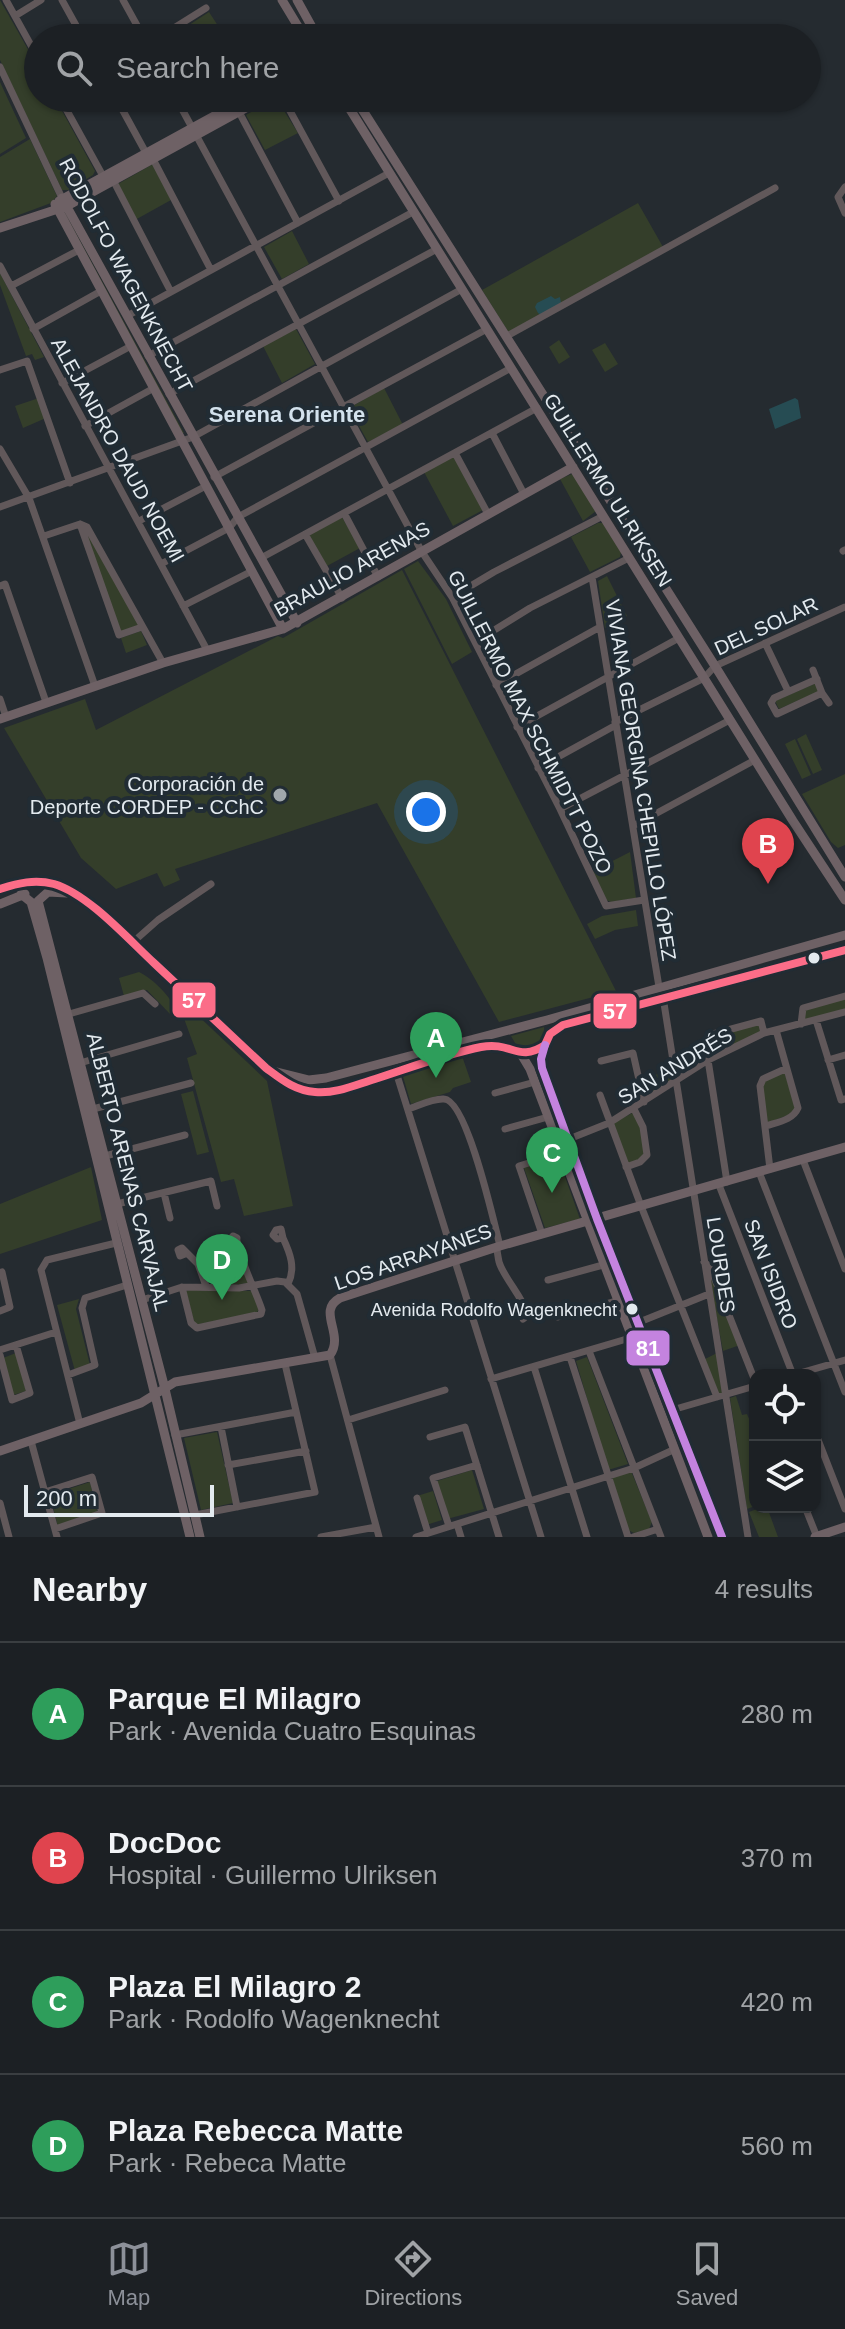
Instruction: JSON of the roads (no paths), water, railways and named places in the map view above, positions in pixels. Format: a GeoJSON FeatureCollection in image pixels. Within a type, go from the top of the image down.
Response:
{"type":"FeatureCollection","features":[{"type":"Feature","properties":{"kind":"street"},"geometry":{"type":"LineString","coordinates":[[6,0],[24,32]]}},
{"type":"Feature","properties":{"kind":"street"},"geometry":{"type":"LineString","coordinates":[[15,16],[41,0]]}},
{"type":"Feature","properties":{"kind":"street"},"geometry":{"type":"LineString","coordinates":[[62,0],[75,24]]}},
{"type":"Feature","properties":{"kind":"street"},"geometry":{"type":"LineString","coordinates":[[282,0],[297,24]]}},
{"type":"Feature","properties":{"kind":"street"},"geometry":{"type":"LineString","coordinates":[[297,0],[310,24]]}},
{"type":"Feature","properties":{"kind":"street"},"geometry":{"type":"LineString","coordinates":[[127,1],[138,24]]}},
{"type":"Feature","properties":{"kind":"street"},"geometry":{"type":"LineString","coordinates":[[180,24],[206,8]]}},
{"type":"Feature","properties":{"kind":"street","name":"RODOLFO WAGENKNECHT"},"geometry":{"type":"LineString","coordinates":[[0,67],[79,250],[283,629]]}},
{"type":"Feature","properties":{"kind":"street"},"geometry":{"type":"LineString","coordinates":[[68,112],[103,176]]}},
{"type":"Feature","properties":{"kind":"street"},"geometry":{"type":"LineString","coordinates":[[124,112],[211,270]]}},
{"type":"Feature","properties":{"kind":"street","name":"GUILLERMO MAX SCHMIDTT POZO"},"geometry":{"type":"LineString","coordinates":[[184,112],[422,552],[452,597],[606,906],[644,900]]}},
{"type":"Feature","properties":{"kind":"street"},"geometry":{"type":"LineString","coordinates":[[0,228],[113,180],[225,112]]}},
{"type":"Feature","properties":{"kind":"street"},"geometry":{"type":"LineString","coordinates":[[194,131],[239,112],[298,223]]}},
{"type":"Feature","properties":{"kind":"street"},"geometry":{"type":"LineString","coordinates":[[291,112],[339,201]]}},
{"type":"Feature","properties":{"kind":"street","name":"GUILLERMO ULRIKSEN"},"geometry":{"type":"LineString","coordinates":[[352,112],[845,900]]}},
{"type":"Feature","properties":{"kind":"street","name":"GUILLERMO ULRIKSEN"},"geometry":{"type":"LineString","coordinates":[[364,112],[845,877]]}},
{"type":"Feature","properties":{"kind":"street"},"geometry":{"type":"LineString","coordinates":[[59,205],[103,176],[150,156]]}},
{"type":"Feature","properties":{"kind":"street"},"geometry":{"type":"LineString","coordinates":[[127,316],[389,173]]}},
{"type":"Feature","properties":{"kind":"street"},"geometry":{"type":"LineString","coordinates":[[113,180],[171,292]]}},
{"type":"Feature","properties":{"kind":"street"},"geometry":{"type":"LineString","coordinates":[[845,187],[838,197],[845,213]]}},
{"type":"Feature","properties":{"kind":"street"},"geometry":{"type":"LineString","coordinates":[[507,336],[775,188]]}},
{"type":"Feature","properties":{"kind":"street","name":"RODOLFO WAGENKNECHT"},"geometry":{"type":"LineString","coordinates":[[59,205],[127,316],[297,623]]}},
{"type":"Feature","properties":{"kind":"street"},"geometry":{"type":"LineString","coordinates":[[148,356],[413,212]]}},
{"type":"Feature","properties":{"kind":"street"},"geometry":{"type":"LineString","coordinates":[[169,394],[437,249]]}},
{"type":"Feature","properties":{"kind":"street"},"geometry":{"type":"LineString","coordinates":[[11,286],[79,250]]}},
{"type":"Feature","properties":{"kind":"street","name":"ALEJANDRO DAUD NOEMI"},"geometry":{"type":"LineString","coordinates":[[0,266],[207,650]]}},
{"type":"Feature","properties":{"kind":"street"},"geometry":{"type":"LineString","coordinates":[[0,507],[193,437],[462,289]]}},
{"type":"Feature","properties":{"kind":"street"},"geometry":{"type":"LineString","coordinates":[[33,329],[101,291]]}},
{"type":"Feature","properties":{"kind":"street"},"geometry":{"type":"LineString","coordinates":[[214,477],[487,329]]}},
{"type":"Feature","properties":{"kind":"street"},"geometry":{"type":"LineString","coordinates":[[62,383],[131,346]]}},
{"type":"Feature","properties":{"kind":"street"},"geometry":{"type":"LineString","coordinates":[[1,368],[27,361],[70,483]]}},
{"type":"Feature","properties":{"kind":"street"},"geometry":{"type":"LineString","coordinates":[[161,564],[229,528],[238,517],[511,368]]}},
{"type":"Feature","properties":{"kind":"street"},"geometry":{"type":"LineString","coordinates":[[85,426],[154,388]]}},
{"type":"Feature","properties":{"kind":"street"},"geometry":{"type":"LineString","coordinates":[[261,558],[537,408]]}},
{"type":"Feature","properties":{"kind":"street"},"geometry":{"type":"LineString","coordinates":[[492,433],[524,494]]}},
{"type":"Feature","properties":{"kind":"street"},"geometry":{"type":"LineString","coordinates":[[0,449],[29,498],[95,686]]}},
{"type":"Feature","properties":{"kind":"street"},"geometry":{"type":"LineString","coordinates":[[455,453],[488,514]]}},
{"type":"Feature","properties":{"kind":"street","name":"BRAULIO ARENAS"},"geometry":{"type":"LineString","coordinates":[[3,718],[163,663],[297,623],[573,467]]}},
{"type":"Feature","properties":{"kind":"street"},"geometry":{"type":"LineString","coordinates":[[139,521],[206,486]]}},
{"type":"Feature","properties":{"kind":"street"},"geometry":{"type":"LineString","coordinates":[[344,513],[378,577]]}},
{"type":"Feature","properties":{"kind":"street"},"geometry":{"type":"LineString","coordinates":[[452,597],[603,516]]}},
{"type":"Feature","properties":{"kind":"street"},"geometry":{"type":"LineString","coordinates":[[44,536],[80,524],[87,527],[163,663]]}},
{"type":"Feature","properties":{"kind":"street"},"geometry":{"type":"LineString","coordinates":[[80,524],[119,635],[142,627]]}},
{"type":"Feature","properties":{"kind":"street"},"geometry":{"type":"LineString","coordinates":[[305,534],[342,598]]}},
{"type":"Feature","properties":{"kind":"street"},"geometry":{"type":"LineString","coordinates":[[475,642],[530,608],[629,558]]}},
{"type":"Feature","properties":{"kind":"street"},"geometry":{"type":"LineString","coordinates":[[183,606],[252,571]]}},
{"type":"Feature","properties":{"kind":"street","name":"VIVIANA GEORGINA CHEPILLO LÓPEZ"},"geometry":{"type":"LineString","coordinates":[[592,577],[661,992]]}},
{"type":"Feature","properties":{"kind":"street"},"geometry":{"type":"LineString","coordinates":[[0,586],[5,584],[46,702]]}},
{"type":"Feature","properties":{"kind":"street","name":"DEL SOLAR"},"geometry":{"type":"LineString","coordinates":[[704,678],[715,666],[845,608]]}},
{"type":"Feature","properties":{"kind":"street"},"geometry":{"type":"LineString","coordinates":[[496,685],[600,627]]}},
{"type":"Feature","properties":{"kind":"street"},"geometry":{"type":"LineString","coordinates":[[517,727],[679,638]]}},
{"type":"Feature","properties":{"kind":"street"},"geometry":{"type":"LineString","coordinates":[[765,643],[788,691]]}},
{"type":"Feature","properties":{"kind":"street"},"geometry":{"type":"LineString","coordinates":[[813,670],[829,703]]}},
{"type":"Feature","properties":{"kind":"street"},"geometry":{"type":"LineString","coordinates":[[538,768],[704,678]]}},
{"type":"Feature","properties":{"kind":"street"},"geometry":{"type":"LineString","coordinates":[[817,679],[771,700],[777,714],[822,693]]}},
{"type":"Feature","properties":{"kind":"street"},"geometry":{"type":"LineString","coordinates":[[0,699],[3,718]]}},
{"type":"Feature","properties":{"kind":"street"},"geometry":{"type":"LineString","coordinates":[[560,809],[730,720]]}},
{"type":"Feature","properties":{"kind":"street"},"geometry":{"type":"LineString","coordinates":[[633,826],[755,760]]}},
{"type":"Feature","properties":{"kind":"street"},"geometry":{"type":"LineString","coordinates":[[793,821],[797,813],[806,814]]}},
{"type":"Feature","properties":{"kind":"street"},"geometry":{"type":"LineString","coordinates":[[1,887],[38,882],[53,884],[72,893],[132,943],[266,1068],[288,1084],[318,1093],[344,1089],[481,1047],[510,1047],[521,1054],[535,1082],[561,1153],[637,1323],[722,1537]]}},
{"type":"Feature","properties":{"kind":"street"},"geometry":{"type":"LineString","coordinates":[[132,943],[158,920],[211,884]]}},
{"type":"Feature","properties":{"kind":"street"},"geometry":{"type":"LineString","coordinates":[[0,904],[21,894],[29,894],[38,901],[48,892],[72,893]]}},
{"type":"Feature","properties":{"kind":"street","name":"ALBERTO ARENAS CARVAJAL"},"geometry":{"type":"LineString","coordinates":[[21,894],[31,902],[47,958],[154,1396],[200,1537]]}},
{"type":"Feature","properties":{"kind":"street","name":"ALBERTO ARENAS CARVAJAL"},"geometry":{"type":"LineString","coordinates":[[38,901],[165,1389],[190,1537]]}},
{"type":"Feature","properties":{"kind":"street"},"geometry":{"type":"LineString","coordinates":[[708,1537],[603,1265],[569,1139],[541,1059],[550,1034],[563,1025],[845,935]]}},
{"type":"Feature","properties":{"kind":"street"},"geometry":{"type":"LineString","coordinates":[[266,1068],[309,1080],[326,1078],[547,1020],[845,950]]}},
{"type":"Feature","properties":{"kind":"street","name":"LOURDES"},"geometry":{"type":"LineString","coordinates":[[661,992],[678,1079],[692,1191],[748,1537]]}},
{"type":"Feature","properties":{"kind":"street"},"geometry":{"type":"LineString","coordinates":[[69,1014],[143,993],[155,1004]]}},
{"type":"Feature","properties":{"kind":"street"},"geometry":{"type":"LineString","coordinates":[[801,1024],[803,1008],[845,996]]}},
{"type":"Feature","properties":{"kind":"street","name":"SAN ANDRÉS"},"geometry":{"type":"LineString","coordinates":[[569,1139],[609,1123],[708,1060],[764,1033],[845,1012]]}},
{"type":"Feature","properties":{"kind":"street"},"geometry":{"type":"LineString","coordinates":[[547,1020],[550,1034]]}},
{"type":"Feature","properties":{"kind":"street"},"geometry":{"type":"LineString","coordinates":[[816,1020],[841,1100],[845,1099]]}},
{"type":"Feature","properties":{"kind":"street"},"geometry":{"type":"LineString","coordinates":[[713,1034],[761,1021],[764,1033]]}},
{"type":"Feature","properties":{"kind":"street"},"geometry":{"type":"LineString","coordinates":[[766,1126],[789,1118],[798,1108],[776,1030]]}},
{"type":"Feature","properties":{"kind":"street"},"geometry":{"type":"LineString","coordinates":[[506,1031],[510,1047]]}},
{"type":"Feature","properties":{"kind":"street"},"geometry":{"type":"LineString","coordinates":[[80,1063],[179,1034]]}},
{"type":"Feature","properties":{"kind":"street"},"geometry":{"type":"LineString","coordinates":[[521,1054],[537,1051],[545,1045]]}},
{"type":"Feature","properties":{"kind":"street"},"geometry":{"type":"LineString","coordinates":[[601,1061],[633,1053],[644,1102]]}},
{"type":"Feature","properties":{"kind":"street"},"geometry":{"type":"LineString","coordinates":[[828,1060],[845,1055]]}},
{"type":"Feature","properties":{"kind":"street","name":"SAN ISIDRO"},"geometry":{"type":"LineString","coordinates":[[708,1060],[723,1184],[791,1369]]}},
{"type":"Feature","properties":{"kind":"street"},"geometry":{"type":"LineString","coordinates":[[785,1069],[763,1079],[760,1086],[766,1126],[765,1170],[845,1392]]}},
{"type":"Feature","properties":{"kind":"street"},"geometry":{"type":"LineString","coordinates":[[396,1072],[541,1537]]}},
{"type":"Feature","properties":{"kind":"street"},"geometry":{"type":"LineString","coordinates":[[495,1093],[535,1082]]}},
{"type":"Feature","properties":{"kind":"street"},"geometry":{"type":"LineString","coordinates":[[93,1109],[191,1083]]}},
{"type":"Feature","properties":{"kind":"street"},"geometry":{"type":"LineString","coordinates":[[600,1095],[717,1397]]}},
{"type":"Feature","properties":{"kind":"street"},"geometry":{"type":"LineString","coordinates":[[408,1109],[443,1099],[448,1101],[462,1122],[479,1169],[500,1267],[526,1309]]}},
{"type":"Feature","properties":{"kind":"street"},"geometry":{"type":"LineString","coordinates":[[626,1167],[640,1162],[647,1155],[643,1127],[634,1109]]}},
{"type":"Feature","properties":{"kind":"street"},"geometry":{"type":"LineString","coordinates":[[505,1129],[548,1117]]}},
{"type":"Feature","properties":{"kind":"street"},"geometry":{"type":"LineString","coordinates":[[105,1156],[185,1135]]}},
{"type":"Feature","properties":{"kind":"street","name":"LOS ARRAYANES"},"geometry":{"type":"LineString","coordinates":[[330,1355],[336,1344],[330,1315],[336,1300],[542,1234],[845,1147]]}},
{"type":"Feature","properties":{"kind":"street"},"geometry":{"type":"LineString","coordinates":[[542,1234],[519,1166],[561,1153]]}},
{"type":"Feature","properties":{"kind":"street"},"geometry":{"type":"LineString","coordinates":[[803,1160],[845,1269]]}},
{"type":"Feature","properties":{"kind":"street"},"geometry":{"type":"LineString","coordinates":[[117,1204],[211,1181],[217,1206]]}},
{"type":"Feature","properties":{"kind":"street"},"geometry":{"type":"LineString","coordinates":[[164,1193],[170,1218]]}},
{"type":"Feature","properties":{"kind":"street"},"geometry":{"type":"LineString","coordinates":[[283,1238],[293,1266],[288,1284]]}},
{"type":"Feature","properties":{"kind":"street"},"geometry":{"type":"LineString","coordinates":[[80,1424],[41,1270],[44,1262],[116,1243]]}},
{"type":"Feature","properties":{"kind":"street"},"geometry":{"type":"LineString","coordinates":[[182,1287],[191,1323],[197,1328],[258,1316],[262,1310],[236,1245]]}},
{"type":"Feature","properties":{"kind":"street"},"geometry":{"type":"LineString","coordinates":[[185,1254],[198,1264],[206,1286]]}},
{"type":"Feature","properties":{"kind":"street"},"geometry":{"type":"LineString","coordinates":[[704,1262],[710,1267],[749,1369]]}},
{"type":"Feature","properties":{"kind":"street"},"geometry":{"type":"LineString","coordinates":[[548,1280],[603,1265]]}},
{"type":"Feature","properties":{"kind":"street"},"geometry":{"type":"LineString","coordinates":[[0,1273],[10,1307],[0,1311]]}},
{"type":"Feature","properties":{"kind":"street"},"geometry":{"type":"LineString","coordinates":[[142,1300],[182,1287],[239,1288],[277,1281],[288,1284],[297,1294],[315,1358]]}},
{"type":"Feature","properties":{"kind":"street"},"geometry":{"type":"LineString","coordinates":[[68,1375],[95,1365],[82,1308],[85,1298],[127,1285]]}},
{"type":"Feature","properties":{"kind":"street"},"geometry":{"type":"LineString","coordinates":[[637,1323],[709,1294]]}},
{"type":"Feature","properties":{"kind":"street"},"geometry":{"type":"LineString","coordinates":[[558,1317],[616,1301]]}},
{"type":"Feature","properties":{"kind":"street"},"geometry":{"type":"LineString","coordinates":[[16,1345],[30,1393],[12,1400],[0,1353],[16,1345],[56,1332]]}},
{"type":"Feature","properties":{"kind":"street"},"geometry":{"type":"LineString","coordinates":[[491,1379],[630,1338]]}},
{"type":"Feature","properties":{"kind":"street"},"geometry":{"type":"LineString","coordinates":[[570,1357],[631,1537],[660,1533],[589,1351]]}},
{"type":"Feature","properties":{"kind":"street"},"geometry":{"type":"LineString","coordinates":[[0,1451],[154,1396],[175,1382],[330,1355],[379,1537]]}},
{"type":"Feature","properties":{"kind":"street"},"geometry":{"type":"LineString","coordinates":[[814,1369],[845,1360]]}},
{"type":"Feature","properties":{"kind":"street"},"geometry":{"type":"LineString","coordinates":[[195,1515],[315,1492],[285,1364]]}},
{"type":"Feature","properties":{"kind":"street"},"geometry":{"type":"LineString","coordinates":[[534,1367],[587,1537]]}},
{"type":"Feature","properties":{"kind":"street"},"geometry":{"type":"LineString","coordinates":[[672,1410],[749,1386]]}},
{"type":"Feature","properties":{"kind":"street"},"geometry":{"type":"LineString","coordinates":[[348,1420],[445,1390]]}},
{"type":"Feature","properties":{"kind":"street"},"geometry":{"type":"LineString","coordinates":[[175,1435],[296,1412]]}},
{"type":"Feature","properties":{"kind":"street"},"geometry":{"type":"LineString","coordinates":[[221,1427],[237,1507]]}},
{"type":"Feature","properties":{"kind":"street"},"geometry":{"type":"LineString","coordinates":[[430,1437],[465,1427],[499,1537]]}},
{"type":"Feature","properties":{"kind":"street"},"geometry":{"type":"LineString","coordinates":[[31,1441],[56,1533],[102,1513],[92,1477],[45,1492]]}},
{"type":"Feature","properties":{"kind":"street"},"geometry":{"type":"LineString","coordinates":[[819,1441],[845,1509]]}},
{"type":"Feature","properties":{"kind":"street"},"geometry":{"type":"LineString","coordinates":[[417,1498],[422,1536],[634,1468],[673,1450]]}},
{"type":"Feature","properties":{"kind":"street"},"geometry":{"type":"LineString","coordinates":[[228,1465],[306,1451]]}},
{"type":"Feature","properties":{"kind":"street"},"geometry":{"type":"LineString","coordinates":[[461,1537],[433,1478],[477,1465]]}},
{"type":"Feature","properties":{"kind":"street"},"geometry":{"type":"LineString","coordinates":[[0,1503],[9,1537]]}},
{"type":"Feature","properties":{"kind":"street"},"geometry":{"type":"LineString","coordinates":[[807,1513],[816,1537],[845,1527]]}},
{"type":"Feature","properties":{"kind":"street"},"geometry":{"type":"LineString","coordinates":[[321,1537],[376,1527]]}},
{"type":"Feature","properties":{"kind":"water"},"geometry":{"type":"Polygon","coordinates":[[[551,296],[555,299],[560,297],[561,303],[541,315],[535,307],[537,303],[551,296]]]}},
{"type":"Feature","properties":{"kind":"water"},"geometry":{"type":"Polygon","coordinates":[[[795,398],[801,418],[775,429],[769,409],[795,398]]]}},
{"type":"Feature","properties":{"kind":"place","name":"Corporación de Deporte CORDEP - CChC"},"geometry":{"type":"Point","coordinates":[280,795]}},
{"type":"Feature","properties":{"kind":"place","name":"DocDoc"},"geometry":{"type":"Point","coordinates":[768,884]}},
{"type":"Feature","properties":{"kind":"place","name":"Parque El Milagro"},"geometry":{"type":"Point","coordinates":[436,1078]}},
{"type":"Feature","properties":{"kind":"place","name":"Plaza El Milagro 2"},"geometry":{"type":"Point","coordinates":[552,1193]}},
{"type":"Feature","properties":{"kind":"place","name":"Plaza Rebecca Matte"},"geometry":{"type":"Point","coordinates":[222,1300]}},
{"type":"Feature","properties":{"kind":"place","name":"Avenida Rodolfo Wagenknecht"},"geometry":{"type":"Point","coordinates":[632,1309]}},
{"type":"Feature","properties":{"kind":"district","name":"Serena Oriente"},"geometry":{"type":"Point","coordinates":[287,414]}}]}
